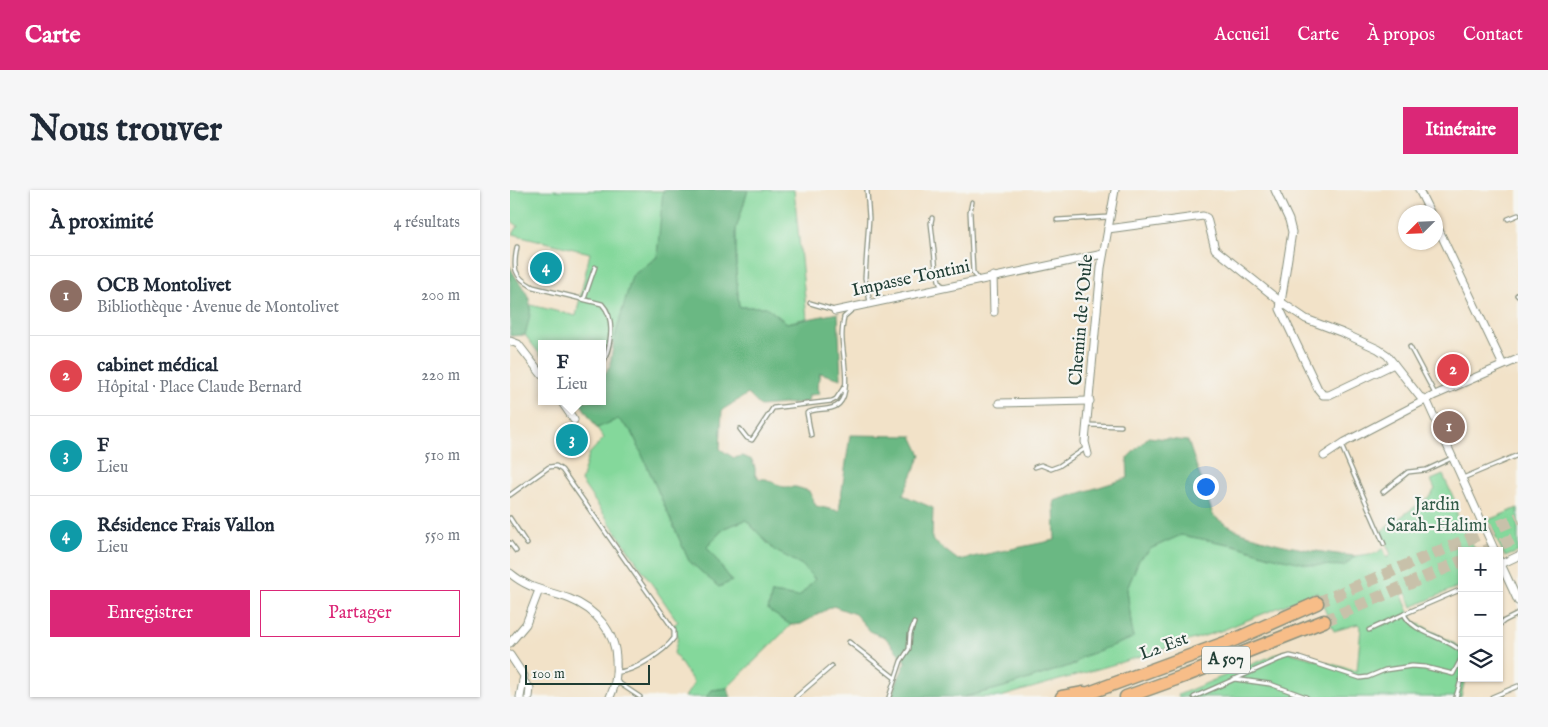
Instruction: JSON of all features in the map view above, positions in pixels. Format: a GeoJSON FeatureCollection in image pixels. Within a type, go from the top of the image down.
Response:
{"type":"FeatureCollection","features":[{"type":"Feature","properties":{"kind":"highway","name":"L2 Est"},"geometry":{"type":"LineString","coordinates":[[1078,697],[1236,639],[1317,603]]}},
{"type":"Feature","properties":{"kind":"highway","name":"L2 Est"},"geometry":{"type":"LineString","coordinates":[[1126,697],[1324,621]]}},
{"type":"Feature","properties":{"kind":"highway"},"geometry":{"type":"LineString","coordinates":[[1062,697],[1091,692]]}},
{"type":"Feature","properties":{"kind":"street","name":"Chemin de l'Oule"},"geometry":{"type":"LineString","coordinates":[[1087,451],[1085,442],[1103,254],[1115,190]]}},
{"type":"Feature","properties":{"kind":"street"},"geometry":{"type":"LineString","coordinates":[[1275,190],[1290,220],[1292,232],[1280,309],[1318,389],[1324,395],[1329,395],[1394,364]]}},
{"type":"Feature","properties":{"kind":"street"},"geometry":{"type":"LineString","coordinates":[[1419,190],[1426,205]]}},
{"type":"Feature","properties":{"kind":"street"},"geometry":{"type":"LineString","coordinates":[[1108,229],[1203,216],[1207,218],[1215,249],[1281,302],[1309,320],[1343,332],[1387,355],[1420,396],[1426,399],[1493,547]]}},
{"type":"Feature","properties":{"kind":"street"},"geometry":{"type":"LineString","coordinates":[[1443,239],[1503,365]]}},
{"type":"Feature","properties":{"kind":"street","name":"Impasse Tontini"},"geometry":{"type":"LineString","coordinates":[[835,310],[1103,254]]}},
{"type":"Feature","properties":{"kind":"street","name":"Impasse Tontini"},"geometry":{"type":"LineString","coordinates":[[993,276],[994,312]]}},
{"type":"Feature","properties":{"kind":"street"},"geometry":{"type":"LineString","coordinates":[[510,341],[518,344],[538,370]]}},
{"type":"Feature","properties":{"kind":"street"},"geometry":{"type":"LineString","coordinates":[[1324,456],[1426,399],[1518,359]]}},
{"type":"Feature","properties":{"kind":"street"},"geometry":{"type":"LineString","coordinates":[[999,403],[1090,401]]}},
{"type":"Feature","properties":{"kind":"street"},"geometry":{"type":"LineString","coordinates":[[564,405],[574,420]]}},
{"type":"Feature","properties":{"kind":"street"},"geometry":{"type":"LineString","coordinates":[[1503,566],[1518,556]]}},
{"type":"Feature","properties":{"kind":"street"},"geometry":{"type":"LineString","coordinates":[[1503,571],[1518,601]]}},
{"type":"Feature","properties":{"kind":"street"},"geometry":{"type":"LineString","coordinates":[[510,573],[522,583],[577,603],[589,610],[601,622],[614,641],[616,652],[616,681],[612,696]]}},
{"type":"Feature","properties":{"kind":"street"},"geometry":{"type":"LineString","coordinates":[[510,643],[526,624],[539,590]]}},
{"type":"Feature","properties":{"kind":"street"},"geometry":{"type":"LineString","coordinates":[[510,655],[524,676],[520,697]]}},
{"type":"Feature","properties":{"kind":"street"},"geometry":{"type":"LineString","coordinates":[[523,681],[530,688],[529,697]]}},
{"type":"Feature","properties":{"kind":"lane"},"geometry":{"type":"LineString","coordinates":[[867,190],[869,218],[865,278],[870,303]]}},
{"type":"Feature","properties":{"kind":"lane"},"geometry":{"type":"LineString","coordinates":[[972,202],[970,212],[973,272],[978,279]]}},
{"type":"Feature","properties":{"kind":"lane"},"geometry":{"type":"LineString","coordinates":[[1508,219],[1518,215]]}},
{"type":"Feature","properties":{"kind":"lane"},"geometry":{"type":"LineString","coordinates":[[1057,220],[1110,217]]}},
{"type":"Feature","properties":{"kind":"lane"},"geometry":{"type":"LineString","coordinates":[[932,218],[930,223],[938,277],[940,284],[944,286]]}},
{"type":"Feature","properties":{"kind":"lane"},"geometry":{"type":"LineString","coordinates":[[517,247],[514,264],[516,274],[523,282],[533,288],[602,304],[610,319],[606,355]]}},
{"type":"Feature","properties":{"kind":"lane"},"geometry":{"type":"LineString","coordinates":[[584,299],[595,267]]}},
{"type":"Feature","properties":{"kind":"lane"},"geometry":{"type":"LineString","coordinates":[[810,303],[835,310]]}},
{"type":"Feature","properties":{"kind":"lane"},"geometry":{"type":"LineString","coordinates":[[811,435],[807,413],[812,410],[834,408],[840,404],[844,397],[846,384],[842,335],[844,317],[858,306]]}},
{"type":"Feature","properties":{"kind":"lane"},"geometry":{"type":"LineString","coordinates":[[1410,347],[1435,395]]}},
{"type":"Feature","properties":{"kind":"lane"},"geometry":{"type":"LineString","coordinates":[[740,430],[747,438],[752,440],[773,408],[832,401],[840,395],[846,384]]}},
{"type":"Feature","properties":{"kind":"lane"},"geometry":{"type":"LineString","coordinates":[[1087,425],[1121,426]]}},
{"type":"Feature","properties":{"kind":"lane"},"geometry":{"type":"LineString","coordinates":[[1341,445],[1384,544]]}},
{"type":"Feature","properties":{"kind":"lane"},"geometry":{"type":"LineString","coordinates":[[1035,467],[1041,465],[1051,469],[1087,451]]}},
{"type":"Feature","properties":{"kind":"lane"},"geometry":{"type":"LineString","coordinates":[[1462,479],[1518,455]]}},
{"type":"Feature","properties":{"kind":"lane"},"geometry":{"type":"LineString","coordinates":[[1383,492],[1408,472],[1426,470],[1452,458]]}},
{"type":"Feature","properties":{"kind":"lane"},"geometry":{"type":"LineString","coordinates":[[510,495],[549,466],[556,466],[562,470],[674,630],[674,638],[638,666],[626,672],[616,672]]}},
{"type":"Feature","properties":{"kind":"lane"},"geometry":{"type":"LineString","coordinates":[[510,518],[527,544]]}},
{"type":"Feature","properties":{"kind":"lane"},"geometry":{"type":"LineString","coordinates":[[510,543],[516,552]]}},
{"type":"Feature","properties":{"kind":"lane"},"geometry":{"type":"LineString","coordinates":[[1370,630],[1458,591]]}},
{"type":"Feature","properties":{"kind":"lane"},"geometry":{"type":"LineString","coordinates":[[1404,614],[1410,623],[1458,648]]}},
{"type":"Feature","properties":{"kind":"lane"},"geometry":{"type":"LineString","coordinates":[[1503,623],[1518,614]]}},
{"type":"Feature","properties":{"kind":"lane"},"geometry":{"type":"LineString","coordinates":[[889,697],[901,661],[909,649],[910,634],[914,623]]}},
{"type":"Feature","properties":{"kind":"lane"},"geometry":{"type":"LineString","coordinates":[[849,642],[895,678]]}},
{"type":"Feature","properties":{"kind":"lane"},"geometry":{"type":"LineString","coordinates":[[1194,697],[1290,656],[1364,678],[1385,670],[1412,666],[1425,667],[1452,674],[1458,664]]}},
{"type":"Feature","properties":{"kind":"lane"},"geometry":{"type":"LineString","coordinates":[[796,697],[832,666]]}},
{"type":"Feature","properties":{"kind":"lane"},"geometry":{"type":"LineString","coordinates":[[1234,679],[1270,684],[1306,697]]}},
{"type":"Feature","properties":{"kind":"lane"},"geometry":{"type":"LineString","coordinates":[[616,681],[640,697]]}},
{"type":"Feature","properties":{"kind":"lane"},"geometry":{"type":"LineString","coordinates":[[1456,697],[1460,682]]}},
{"type":"Feature","properties":{"kind":"lane"},"geometry":{"type":"LineString","coordinates":[[1492,697],[1518,686]]}},
{"type":"Feature","properties":{"kind":"green space"},"geometry":{"type":"Polygon","coordinates":[[[510,190],[664,191],[657,257],[632,276],[614,340],[606,352],[606,340],[538,340],[538,352],[525,335],[531,305],[576,316],[590,253],[513,234],[518,226],[510,220],[510,190]]]}},
{"type":"Feature","properties":{"kind":"green space"},"geometry":{"type":"Polygon","coordinates":[[[663,190],[748,190],[736,229],[736,270],[739,307],[766,307],[787,323],[838,313],[841,379],[820,373],[817,387],[819,394],[809,395],[808,402],[760,406],[748,394],[722,410],[720,449],[734,458],[743,456],[752,460],[755,475],[760,479],[766,479],[783,487],[796,487],[809,491],[816,506],[839,511],[850,435],[912,436],[921,455],[903,495],[933,508],[932,540],[958,560],[1055,540],[1054,501],[1128,478],[1127,458],[1148,437],[1188,441],[1213,515],[1226,524],[1260,539],[1280,544],[1320,552],[1355,556],[1344,566],[1311,565],[1270,556],[1234,545],[1181,535],[1152,548],[1139,560],[1127,589],[1133,638],[1082,657],[1075,664],[1004,687],[964,697],[892,697],[906,662],[885,637],[871,632],[855,614],[833,606],[801,624],[791,625],[768,610],[772,593],[799,597],[815,579],[802,565],[774,550],[746,520],[724,528],[707,547],[732,581],[719,587],[689,561],[632,432],[618,419],[597,428],[582,405],[606,405],[606,372],[610,366],[614,340],[632,276],[657,257],[663,190]]]}},
{"type":"Feature","properties":{"kind":"green space"},"geometry":{"type":"Polygon","coordinates":[[[748,190],[794,190],[807,318],[787,323],[766,307],[739,307],[736,270],[736,229],[748,190]]]}},
{"type":"Feature","properties":{"kind":"green space"},"geometry":{"type":"Polygon","coordinates":[[[510,266],[529,299],[529,320],[525,335],[510,336],[510,266]]]}},
{"type":"Feature","properties":{"kind":"green space"},"geometry":{"type":"Polygon","coordinates":[[[618,419],[632,432],[689,561],[719,587],[732,581],[707,547],[724,528],[746,520],[774,550],[803,565],[815,580],[799,597],[772,593],[768,610],[791,625],[727,688],[712,690],[706,697],[685,697],[694,683],[674,653],[678,637],[673,625],[678,622],[581,481],[589,454],[604,438],[597,428],[618,419]]]}},
{"type":"Feature","properties":{"kind":"green space","name":"Jardin Sarah-Halimi"},"geometry":{"type":"Polygon","coordinates":[[[1443,475],[1456,503],[1457,515],[1474,547],[1458,547],[1458,587],[1412,607],[1406,593],[1402,595],[1412,620],[1458,646],[1458,682],[1464,682],[1461,697],[1179,697],[1178,695],[1284,651],[1357,671],[1361,627],[1358,624],[1334,631],[1317,592],[1223,630],[1122,662],[1000,697],[964,697],[1004,687],[1075,664],[1082,657],[1133,638],[1127,589],[1139,559],[1152,548],[1181,535],[1234,545],[1270,556],[1344,566],[1355,556],[1377,553],[1383,548],[1387,558],[1391,555],[1381,531],[1430,496],[1435,489],[1431,480],[1443,475]]]}},
{"type":"Feature","properties":{"kind":"green space"},"geometry":{"type":"Polygon","coordinates":[[[1518,508],[1518,552],[1505,557],[1503,547],[1500,547],[1488,520],[1518,508]]]}},
{"type":"Feature","properties":{"kind":"green space"},"geometry":{"type":"Polygon","coordinates":[[[727,688],[731,697],[706,697],[712,690],[727,688]]]}},
{"type":"Feature","properties":{"kind":"tunnel"},"geometry":{"type":"LineString","coordinates":[[1317,603],[1518,518]]}},
{"type":"Feature","properties":{"kind":"tunnel"},"geometry":{"type":"LineString","coordinates":[[1494,547],[1518,537]]}},
{"type":"Feature","properties":{"kind":"tunnel"},"geometry":{"type":"LineString","coordinates":[[1324,621],[1458,563]]}},
{"type":"Feature","properties":{"kind":"place","name":"Résidence Frais Vallon"},"geometry":{"type":"Point","coordinates":[546,268]}},
{"type":"Feature","properties":{"kind":"place","name":"cabinet médical"},"geometry":{"type":"Point","coordinates":[1453,370]}},
{"type":"Feature","properties":{"kind":"place","name":"OCB Montolivet"},"geometry":{"type":"Point","coordinates":[1449,427]}},
{"type":"Feature","properties":{"kind":"place","name":"F"},"geometry":{"type":"Point","coordinates":[572,440]}}]}
